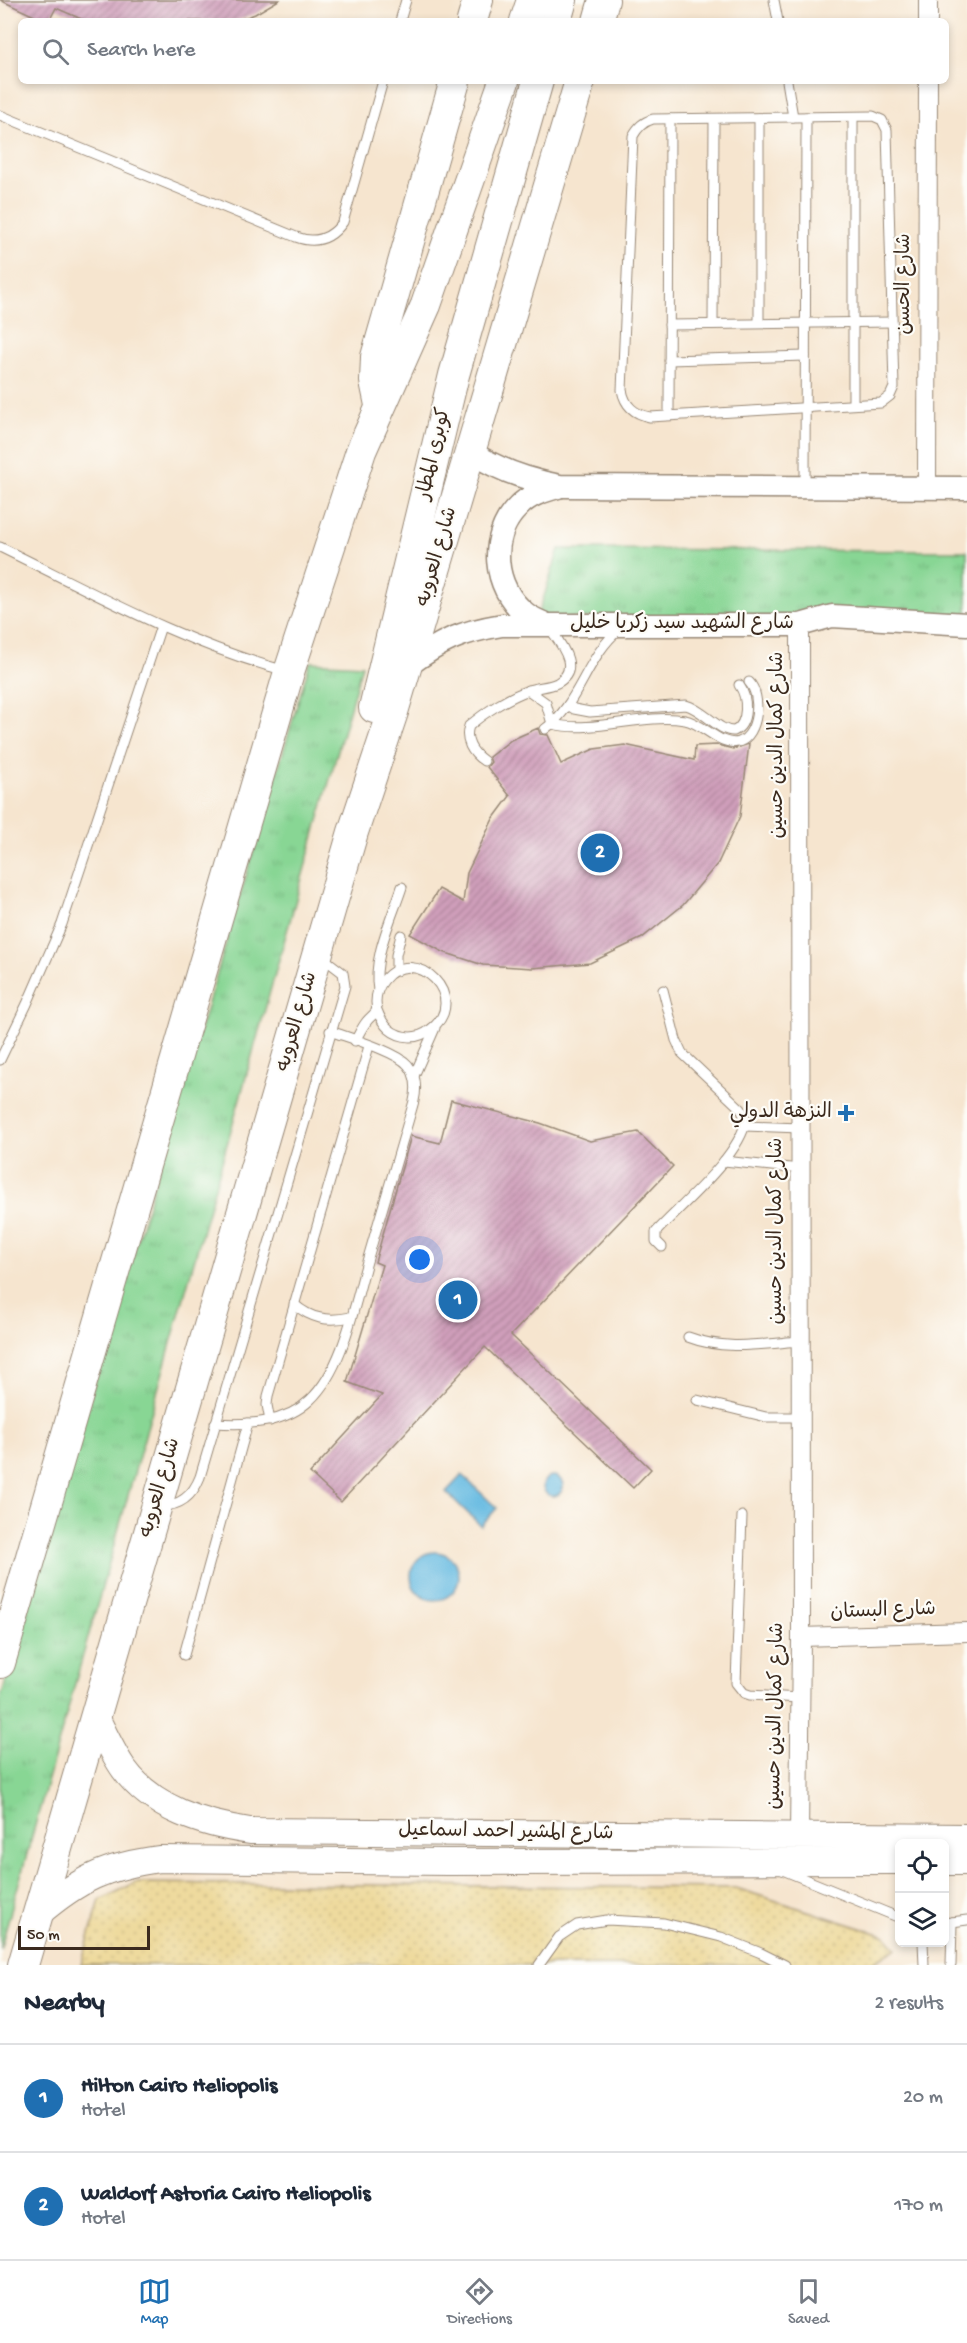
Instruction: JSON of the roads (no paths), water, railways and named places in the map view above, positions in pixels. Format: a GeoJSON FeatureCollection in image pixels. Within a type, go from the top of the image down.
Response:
{"type":"FeatureCollection","features":[{"type":"Feature","properties":{"kind":"highway"},"geometry":{"type":"LineString","coordinates":[[473,18],[478,0]]}},
{"type":"Feature","properties":{"kind":"highway"},"geometry":{"type":"LineString","coordinates":[[526,18],[532,0]]}},
{"type":"Feature","properties":{"kind":"highway"},"geometry":{"type":"LineString","coordinates":[[557,18],[562,0]]}},
{"type":"Feature","properties":{"kind":"highway"},"geometry":{"type":"LineString","coordinates":[[599,18],[604,0]]}},
{"type":"Feature","properties":{"kind":"highway"},"geometry":{"type":"LineString","coordinates":[[380,405],[375,381],[376,357],[454,84]]}},
{"type":"Feature","properties":{"kind":"highway"},"geometry":{"type":"LineString","coordinates":[[0,1663],[289,672],[357,461],[426,305],[503,84]]}},
{"type":"Feature","properties":{"kind":"highway","name":"كوبرى المطار"},"geometry":{"type":"LineString","coordinates":[[353,832],[366,739],[454,375],[537,84]]}},
{"type":"Feature","properties":{"kind":"highway","name":"شارع العروبه"},"geometry":{"type":"LineString","coordinates":[[32,1946],[155,1506],[353,832],[407,666],[579,84]]}},
{"type":"Feature","properties":{"kind":"main road","name":"شارع المشير احمد اسماعيل"},"geometry":{"type":"LineString","coordinates":[[95,1715],[124,1769],[146,1792],[172,1810],[224,1827],[250,1831],[967,1837]]}},
{"type":"Feature","properties":{"kind":"main road"},"geometry":{"type":"LineString","coordinates":[[448,1862],[449,1832]]}},
{"type":"Feature","properties":{"kind":"main road","name":"شارع المشير احمد اسماعيل"},"geometry":{"type":"LineString","coordinates":[[32,1946],[64,1892],[94,1875],[126,1864],[160,1859],[448,1862],[895,1861]]}},
{"type":"Feature","properties":{"kind":"main road"},"geometry":{"type":"LineString","coordinates":[[949,1862],[967,1862]]}},
{"type":"Feature","properties":{"kind":"street"},"geometry":{"type":"LineString","coordinates":[[928,0],[928,18]]}},
{"type":"Feature","properties":{"kind":"street","name":"شارع الحسن"},"geometry":{"type":"LineString","coordinates":[[927,488],[928,84]]}},
{"type":"Feature","properties":{"kind":"street"},"geometry":{"type":"LineString","coordinates":[[469,451],[498,469],[560,486],[967,488]]}},
{"type":"Feature","properties":{"kind":"street"},"geometry":{"type":"LineString","coordinates":[[546,624],[525,613],[509,596],[499,574],[498,550],[504,527],[517,507],[537,493],[560,486]]}},
{"type":"Feature","properties":{"kind":"street","name":"شارع الشهيد سيد زكريا خليل"},"geometry":{"type":"LineString","coordinates":[[407,666],[433,647],[453,637],[473,630],[502,625],[800,625],[832,616],[967,624]]}},
{"type":"Feature","properties":{"kind":"street","name":"شارع كمال الدين حسين"},"geometry":{"type":"LineString","coordinates":[[799,1837],[801,1636],[800,625]]}},
{"type":"Feature","properties":{"kind":"street","name":"شارع البستان"},"geometry":{"type":"LineString","coordinates":[[801,1636],[967,1632]]}},
{"type":"Feature","properties":{"kind":"lane"},"geometry":{"type":"LineString","coordinates":[[401,18],[406,0]]}},
{"type":"Feature","properties":{"kind":"lane"},"geometry":{"type":"LineString","coordinates":[[774,0],[777,18]]}},
{"type":"Feature","properties":{"kind":"lane"},"geometry":{"type":"LineString","coordinates":[[0,116],[296,237],[313,241],[331,235],[343,222],[382,84]]}},
{"type":"Feature","properties":{"kind":"lane"},"geometry":{"type":"LineString","coordinates":[[788,84],[793,117]]}},
{"type":"Feature","properties":{"kind":"lane"},"geometry":{"type":"LineString","coordinates":[[805,487],[806,117]]}},
{"type":"Feature","properties":{"kind":"lane"},"geometry":{"type":"LineString","coordinates":[[806,117],[878,118],[887,130],[893,392],[881,403],[650,417],[634,411],[628,406],[622,390],[633,136],[646,122],[670,119],[806,117]]}},
{"type":"Feature","properties":{"kind":"lane"},"geometry":{"type":"LineString","coordinates":[[853,117],[853,404]]}},
{"type":"Feature","properties":{"kind":"lane"},"geometry":{"type":"LineString","coordinates":[[759,118],[759,323]]}},
{"type":"Feature","properties":{"kind":"lane"},"geometry":{"type":"LineString","coordinates":[[669,415],[670,119]]}},
{"type":"Feature","properties":{"kind":"lane"},"geometry":{"type":"LineString","coordinates":[[713,324],[714,119]]}},
{"type":"Feature","properties":{"kind":"lane"},"geometry":{"type":"LineString","coordinates":[[669,325],[892,322]]}},
{"type":"Feature","properties":{"kind":"lane"},"geometry":{"type":"LineString","coordinates":[[669,360],[806,356]]}},
{"type":"Feature","properties":{"kind":"lane"},"geometry":{"type":"LineString","coordinates":[[0,547],[161,626],[216,649],[289,672]]}},
{"type":"Feature","properties":{"kind":"lane"},"geometry":{"type":"LineString","coordinates":[[484,761],[467,741],[466,733],[469,726],[528,690],[558,682],[568,669],[569,662],[565,650],[546,624]]}},
{"type":"Feature","properties":{"kind":"lane"},"geometry":{"type":"LineString","coordinates":[[548,726],[568,705],[598,652],[626,624]]}},
{"type":"Feature","properties":{"kind":"lane"},"geometry":{"type":"LineString","coordinates":[[0,1060],[62,924],[161,626]]}},
{"type":"Feature","properties":{"kind":"lane"},"geometry":{"type":"LineString","coordinates":[[548,726],[569,727],[650,718],[688,721],[727,742],[737,742],[746,738],[753,730],[755,721],[755,691],[744,683],[744,720],[742,725],[734,731],[723,730],[694,707],[678,704],[590,712],[568,705]]}},
{"type":"Feature","properties":{"kind":"lane"},"geometry":{"type":"LineString","coordinates":[[528,690],[546,703],[548,726]]}},
{"type":"Feature","properties":{"kind":"lane"},"geometry":{"type":"LineString","coordinates":[[688,721],[694,707]]}},
{"type":"Feature","properties":{"kind":"lane"},"geometry":{"type":"LineString","coordinates":[[634,708],[636,720]]}},
{"type":"Feature","properties":{"kind":"lane"},"geometry":{"type":"LineString","coordinates":[[402,887],[378,960],[377,1010],[381,1022],[390,1031],[401,1036],[420,1035],[436,1026]]}},
{"type":"Feature","properties":{"kind":"lane"},"geometry":{"type":"LineString","coordinates":[[396,971],[396,955],[401,935]]}},
{"type":"Feature","properties":{"kind":"lane"},"geometry":{"type":"LineString","coordinates":[[155,1506],[170,1506],[180,1502],[196,1487],[345,986],[345,977],[318,953]]}},
{"type":"Feature","properties":{"kind":"lane"},"geometry":{"type":"LineString","coordinates":[[378,990],[385,979],[396,971],[407,968],[419,969],[430,974],[444,993],[445,1004],[442,1016],[414,1076]]}},
{"type":"Feature","properties":{"kind":"lane"},"geometry":{"type":"LineString","coordinates":[[662,1247],[656,1241],[656,1232],[724,1161],[736,1144],[746,1120],[741,1109],[682,1053],[676,1040],[663,990]]}},
{"type":"Feature","properties":{"kind":"lane"},"geometry":{"type":"LineString","coordinates":[[356,1041],[377,1010]]}},
{"type":"Feature","properties":{"kind":"lane"},"geometry":{"type":"LineString","coordinates":[[215,1423],[270,1420],[288,1415],[309,1401],[326,1382],[351,1317],[417,1088],[414,1076],[407,1065],[397,1057],[330,1031]]}},
{"type":"Feature","properties":{"kind":"lane"},"geometry":{"type":"LineString","coordinates":[[270,1420],[268,1396],[369,1046]]}},
{"type":"Feature","properties":{"kind":"lane"},"geometry":{"type":"LineString","coordinates":[[745,1126],[800,1128]]}},
{"type":"Feature","properties":{"kind":"lane"},"geometry":{"type":"LineString","coordinates":[[724,1161],[800,1168]]}},
{"type":"Feature","properties":{"kind":"lane"},"geometry":{"type":"LineString","coordinates":[[294,1304],[313,1317],[326,1320],[351,1317]]}},
{"type":"Feature","properties":{"kind":"lane"},"geometry":{"type":"LineString","coordinates":[[688,1337],[706,1344],[725,1347],[800,1341]]}},
{"type":"Feature","properties":{"kind":"lane"},"geometry":{"type":"LineString","coordinates":[[697,1400],[766,1417],[800,1417]]}},
{"type":"Feature","properties":{"kind":"lane"},"geometry":{"type":"LineString","coordinates":[[184,1655],[248,1423]]}},
{"type":"Feature","properties":{"kind":"lane"},"geometry":{"type":"LineString","coordinates":[[742,1516],[736,1683],[740,1689],[750,1695],[799,1698]]}},
{"type":"Feature","properties":{"kind":"lane"},"geometry":{"type":"LineString","coordinates":[[758,1860],[895,1916]]}},
{"type":"Feature","properties":{"kind":"lane"},"geometry":{"type":"LineString","coordinates":[[539,1965],[559,1937],[577,1925],[607,1920],[664,1923],[698,1931],[721,1937],[784,1965]]}},
{"type":"Feature","properties":{"kind":"lane"},"geometry":{"type":"LineString","coordinates":[[949,1922],[967,1920]]}},
{"type":"Feature","properties":{"kind":"lane"},"geometry":{"type":"LineString","coordinates":[[949,1936],[951,1965]]}},
{"type":"Feature","properties":{"kind":"lane"},"geometry":{"type":"LineString","coordinates":[[923,1947],[924,1965]]}},
{"type":"Feature","properties":{"kind":"water"},"geometry":{"type":"Polygon","coordinates":[[[462,1475],[497,1508],[481,1526],[446,1492],[462,1475]]]}},
{"type":"Feature","properties":{"kind":"water"},"geometry":{"type":"Polygon","coordinates":[[[553,1476],[560,1479],[563,1486],[560,1493],[553,1496],[546,1493],[543,1486],[546,1479],[553,1476]]]}},
{"type":"Feature","properties":{"kind":"water"},"geometry":{"type":"Polygon","coordinates":[[[435,1552],[452,1559],[459,1576],[452,1593],[435,1600],[418,1593],[411,1576],[418,1559],[435,1552]]]}},
{"type":"Feature","properties":{"kind":"place","name":"Waldorf Astoria Cairo Heliopolis"},"geometry":{"type":"Point","coordinates":[600,853]}},
{"type":"Feature","properties":{"kind":"place","name":"النزهة الدولي"},"geometry":{"type":"Point","coordinates":[846,1113]}},
{"type":"Feature","properties":{"kind":"place","name":"Hilton Cairo Heliopolis"},"geometry":{"type":"Point","coordinates":[458,1300]}}]}
